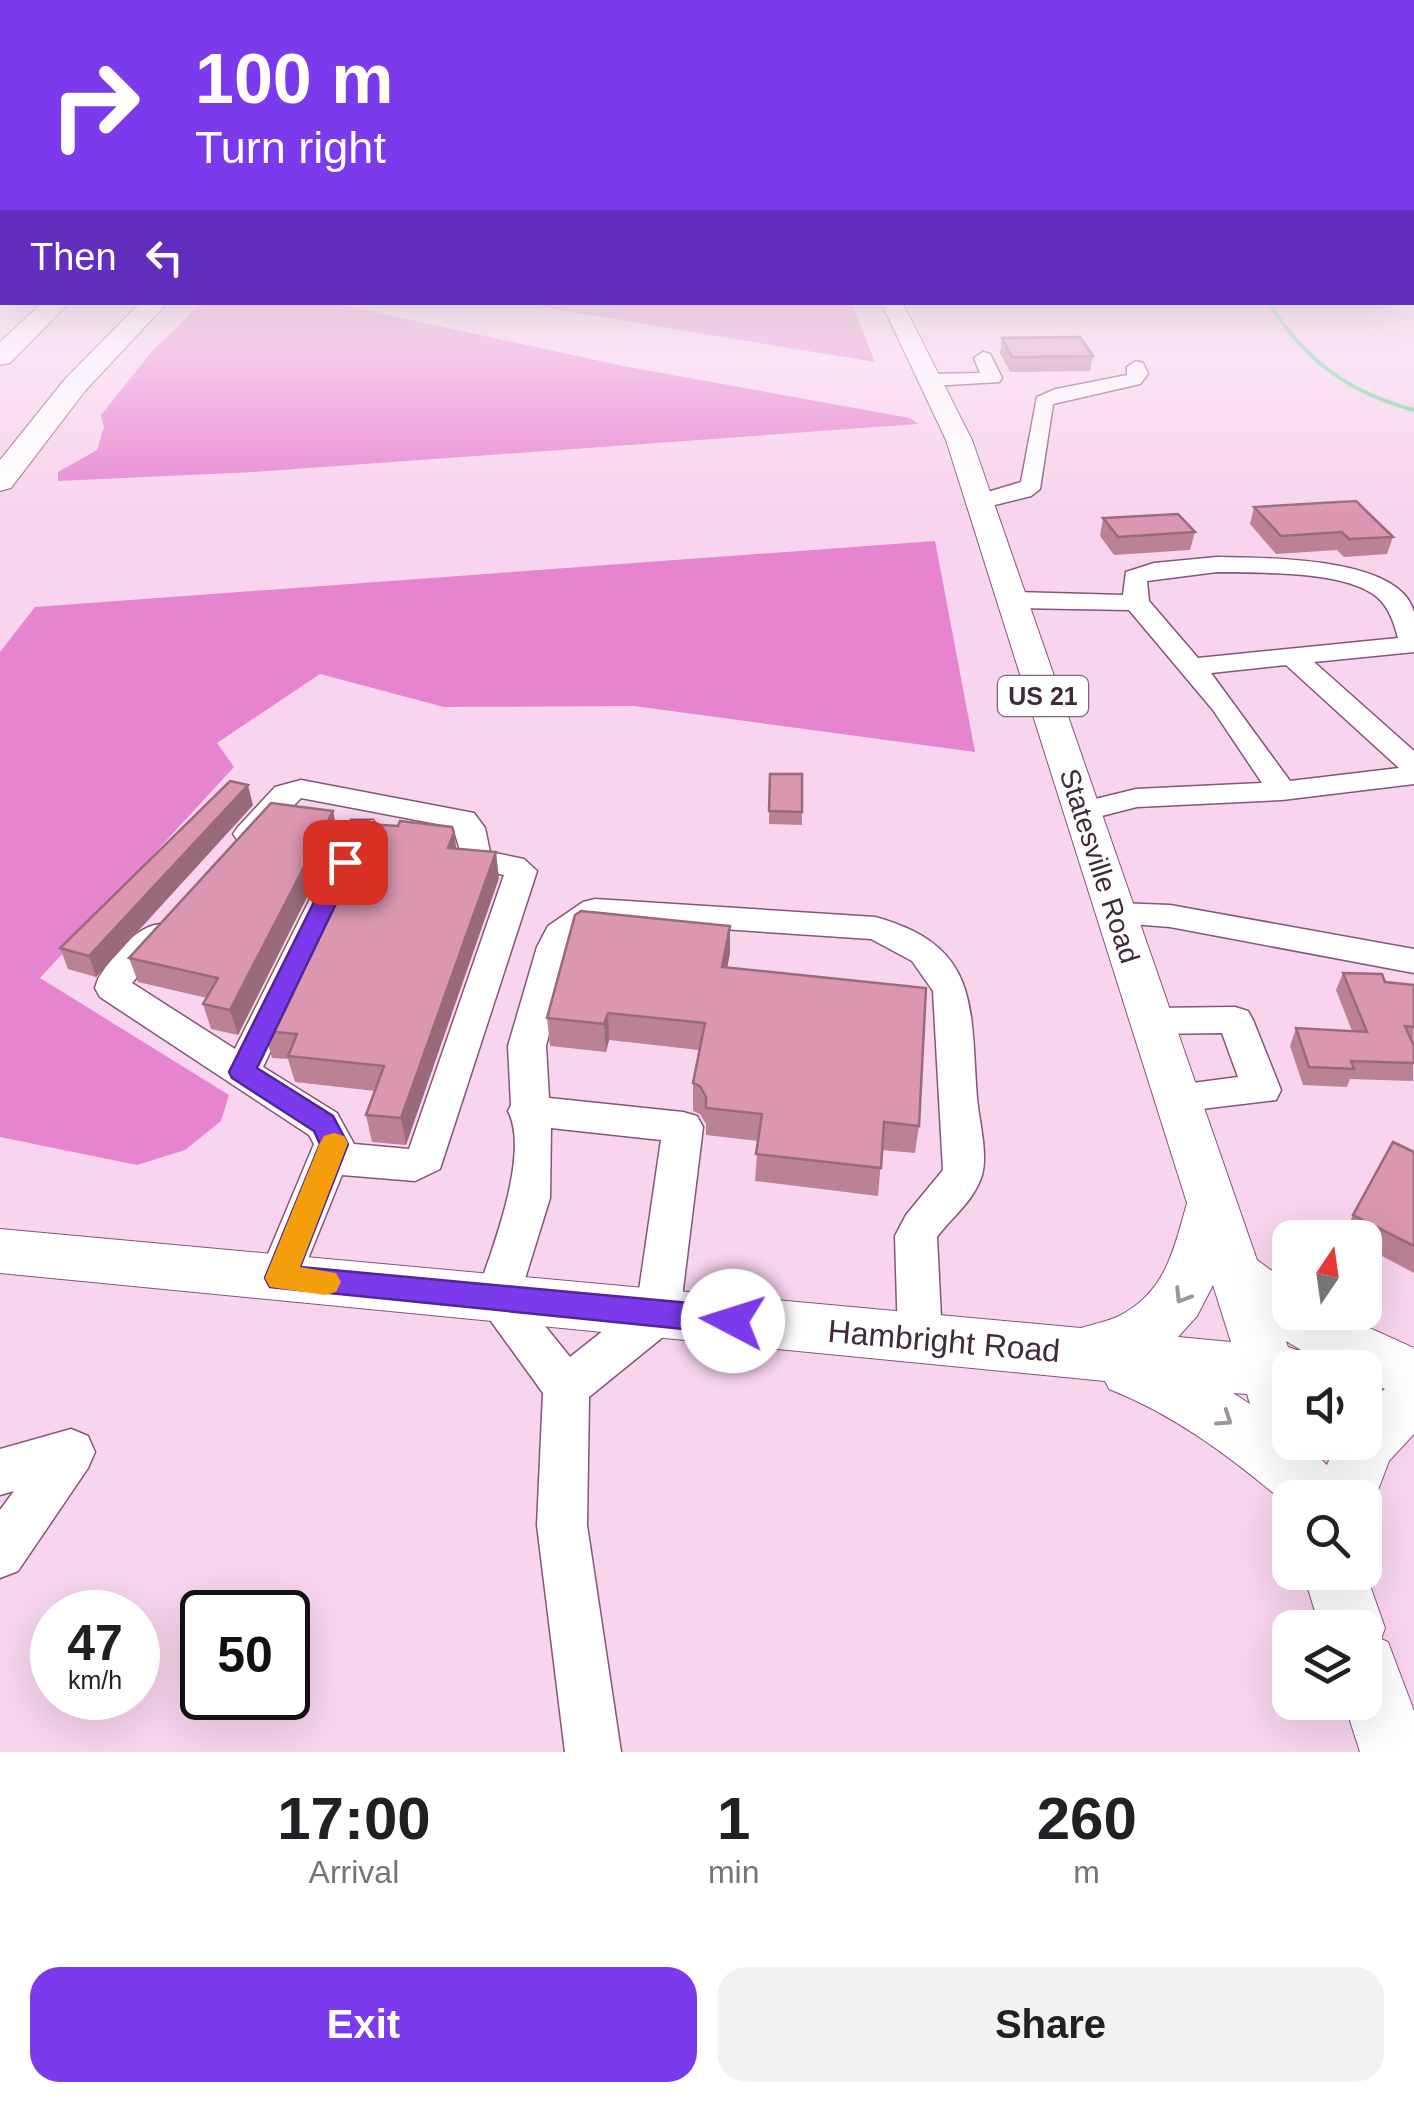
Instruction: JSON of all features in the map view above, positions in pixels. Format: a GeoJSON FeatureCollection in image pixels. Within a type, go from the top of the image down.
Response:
{"type":"FeatureCollection","features":[{"type":"Feature","properties":{"kind":"highway"},"geometry":{"type":"LineString","coordinates":[[28,400],[80,354]]}},
{"type":"Feature","properties":{"kind":"highway"},"geometry":{"type":"LineString","coordinates":[[0,481],[75,385],[105,354]]}},
{"type":"Feature","properties":{"kind":"highway"},"geometry":{"type":"LineString","coordinates":[[0,443],[78,356]]}},
{"type":"Feature","properties":{"kind":"main road","name":"Statesville Road"},"geometry":{"type":"LineString","coordinates":[[918,354],[958,440],[1235,1272],[1272,1356]]}},
{"type":"Feature","properties":{"kind":"main road"},"geometry":{"type":"LineString","coordinates":[[1072,1353],[1132,1337],[1173,1310],[1196,1269],[1212,1204]]}},
{"type":"Feature","properties":{"kind":"main road","name":"Hambright Road"},"geometry":{"type":"LineString","coordinates":[[0,1252],[1272,1371]]}},
{"type":"Feature","properties":{"kind":"main road"},"geometry":{"type":"LineString","coordinates":[[1235,1272],[1323,1338],[1414,1374]]}},
{"type":"Feature","properties":{"kind":"main road"},"geometry":{"type":"LineString","coordinates":[[1072,1353],[1147,1378],[1201,1403],[1308,1471],[1356,1464],[1381,1423],[1414,1404]]}},
{"type":"Feature","properties":{"kind":"main road"},"geometry":{"type":"LineString","coordinates":[[1382,1382],[1414,1385]]}},
{"type":"Feature","properties":{"kind":"main road"},"geometry":{"type":"LineString","coordinates":[[1382,1716],[1394,1752]]}},
{"type":"Feature","properties":{"kind":"street"},"geometry":{"type":"LineString","coordinates":[[932,380],[992,378],[983,358]]}},
{"type":"Feature","properties":{"kind":"street"},"geometry":{"type":"LineString","coordinates":[[979,502],[1023,491],[1032,484],[1044,401],[1056,395],[1133,380],[1138,374],[1136,367]]}},
{"type":"Feature","properties":{"kind":"street"},"geometry":{"type":"LineString","coordinates":[[1193,667],[1413,643],[1405,614],[1381,586],[1338,574],[1244,564],[1155,569],[1135,577],[1136,602],[1247,736],[1282,791]]}},
{"type":"Feature","properties":{"kind":"street"},"geometry":{"type":"LineString","coordinates":[[1012,600],[1136,602]]}},
{"type":"Feature","properties":{"kind":"street"},"geometry":{"type":"LineString","coordinates":[[1291,656],[1414,766]]}},
{"type":"Feature","properties":{"kind":"street"},"geometry":{"type":"LineString","coordinates":[[1082,812],[1136,798],[1282,791],[1414,775]]}},
{"type":"Feature","properties":{"kind":"street"},"geometry":{"type":"LineString","coordinates":[[230,854],[286,794],[301,789],[463,820],[476,860],[521,871],[426,1158],[415,1164],[329,1158]]}},
{"type":"Feature","properties":{"kind":"street"},"geometry":{"type":"LineString","coordinates":[[269,812],[472,841]]}},
{"type":"Feature","properties":{"kind":"street"},"geometry":{"type":"LineString","coordinates":[[242,1072],[362,827]]}},
{"type":"Feature","properties":{"kind":"street"},"geometry":{"type":"LineString","coordinates":[[179,910],[116,979],[113,988],[323,1124],[334,1144],[280,1278]]}},
{"type":"Feature","properties":{"kind":"street"},"geometry":{"type":"LineString","coordinates":[[593,1752],[562,1525],[566,1388],[496,1299],[529,1198],[533,1155],[527,1046],[560,934],[595,910],[842,923],[901,938],[942,973],[952,991],[963,1170],[960,1185],[922,1222],[916,1236],[920,1338]]}},
{"type":"Feature","properties":{"kind":"street"},"geometry":{"type":"LineString","coordinates":[[1116,914],[1170,916],[1414,961]]}},
{"type":"Feature","properties":{"kind":"street"},"geometry":{"type":"LineString","coordinates":[[1151,1021],[1235,1020],[1262,1090],[1176,1097]]}},
{"type":"Feature","properties":{"kind":"street"},"geometry":{"type":"LineString","coordinates":[[528,1111],[683,1127],[658,1314],[566,1388]]}},
{"type":"Feature","properties":{"kind":"street"},"geometry":{"type":"LineString","coordinates":[[0,1472],[71,1452],[0,1553]]}},
{"type":"Feature","properties":{"kind":"shaded area"},"geometry":{"type":"Polygon","coordinates":[[[150,354],[566,354],[910,418],[918,424],[254,472],[58,481],[58,472],[97,450],[104,427],[101,415],[150,354]]]}},
{"type":"Feature","properties":{"kind":"shaded area"},"geometry":{"type":"Polygon","coordinates":[[[825,354],[872,354],[875,362],[825,354]]]}},
{"type":"Feature","properties":{"kind":"shaded area"},"geometry":{"type":"Polygon","coordinates":[[[935,541],[975,752],[634,706],[444,707],[320,674],[217,743],[234,767],[40,978],[229,1095],[221,1121],[185,1150],[137,1165],[0,1137],[0,652],[35,607],[935,541]]]}},
{"type":"Feature","properties":{"kind":"building"},"geometry":{"type":"Polygon","coordinates":[[[1010,354],[1093,356],[1012,357],[1010,354]]]}},
{"type":"Feature","properties":{"kind":"building"},"geometry":{"type":"Polygon","coordinates":[[[1356,501],[1393,537],[1349,539],[1342,532],[1281,536],[1254,507],[1356,501]]]}},
{"type":"Feature","properties":{"kind":"building"},"geometry":{"type":"Polygon","coordinates":[[[1178,514],[1195,532],[1118,537],[1103,518],[1178,514]]]}},
{"type":"Feature","properties":{"kind":"building"},"geometry":{"type":"Polygon","coordinates":[[[770,774],[802,774],[802,812],[769,811],[770,774]]]}},
{"type":"Feature","properties":{"kind":"building"},"geometry":{"type":"Polygon","coordinates":[[[230,781],[248,785],[89,956],[60,948],[230,781]]]}},
{"type":"Feature","properties":{"kind":"building"},"geometry":{"type":"Polygon","coordinates":[[[271,803],[333,811],[230,1010],[203,1004],[218,978],[129,958],[271,803]]]}},
{"type":"Feature","properties":{"kind":"building"},"geometry":{"type":"Polygon","coordinates":[[[400,821],[452,827],[454,833],[448,848],[496,852],[401,1118],[366,1115],[384,1066],[288,1056],[297,1034],[264,1031],[366,824],[398,826],[400,821]]]}},
{"type":"Feature","properties":{"kind":"building"},"geometry":{"type":"Polygon","coordinates":[[[581,911],[730,926],[722,967],[926,988],[919,1126],[884,1122],[881,1168],[756,1154],[762,1114],[706,1108],[706,1097],[700,1086],[693,1083],[705,1023],[608,1013],[604,1024],[547,1018],[575,915],[581,911]]]}},
{"type":"Feature","properties":{"kind":"building"},"geometry":{"type":"Polygon","coordinates":[[[1343,973],[1382,974],[1385,982],[1414,985],[1414,1027],[1405,1026],[1414,1046],[1414,1063],[1351,1061],[1354,1069],[1309,1067],[1296,1028],[1367,1032],[1343,973]]]}},
{"type":"Feature","properties":{"kind":"building"},"geometry":{"type":"Polygon","coordinates":[[[1393,1142],[1414,1152],[1414,1246],[1382,1230],[1382,1220],[1363,1220],[1353,1215],[1393,1142]]]}},
{"type":"Feature","properties":{"kind":"waterway"},"geometry":{"type":"LineString","coordinates":[[1310,354],[1368,394],[1414,410]]}},
{"type":"Feature","properties":{"kind":"slow traffic"},"geometry":{"type":"LineString","coordinates":[[325,1282],[280,1278],[334,1143]]}},
{"type":"Feature","properties":{"kind":"route"},"geometry":{"type":"LineString","coordinates":[[345,862],[242,1072],[323,1124],[334,1144],[280,1278],[733,1321]]}}]}
